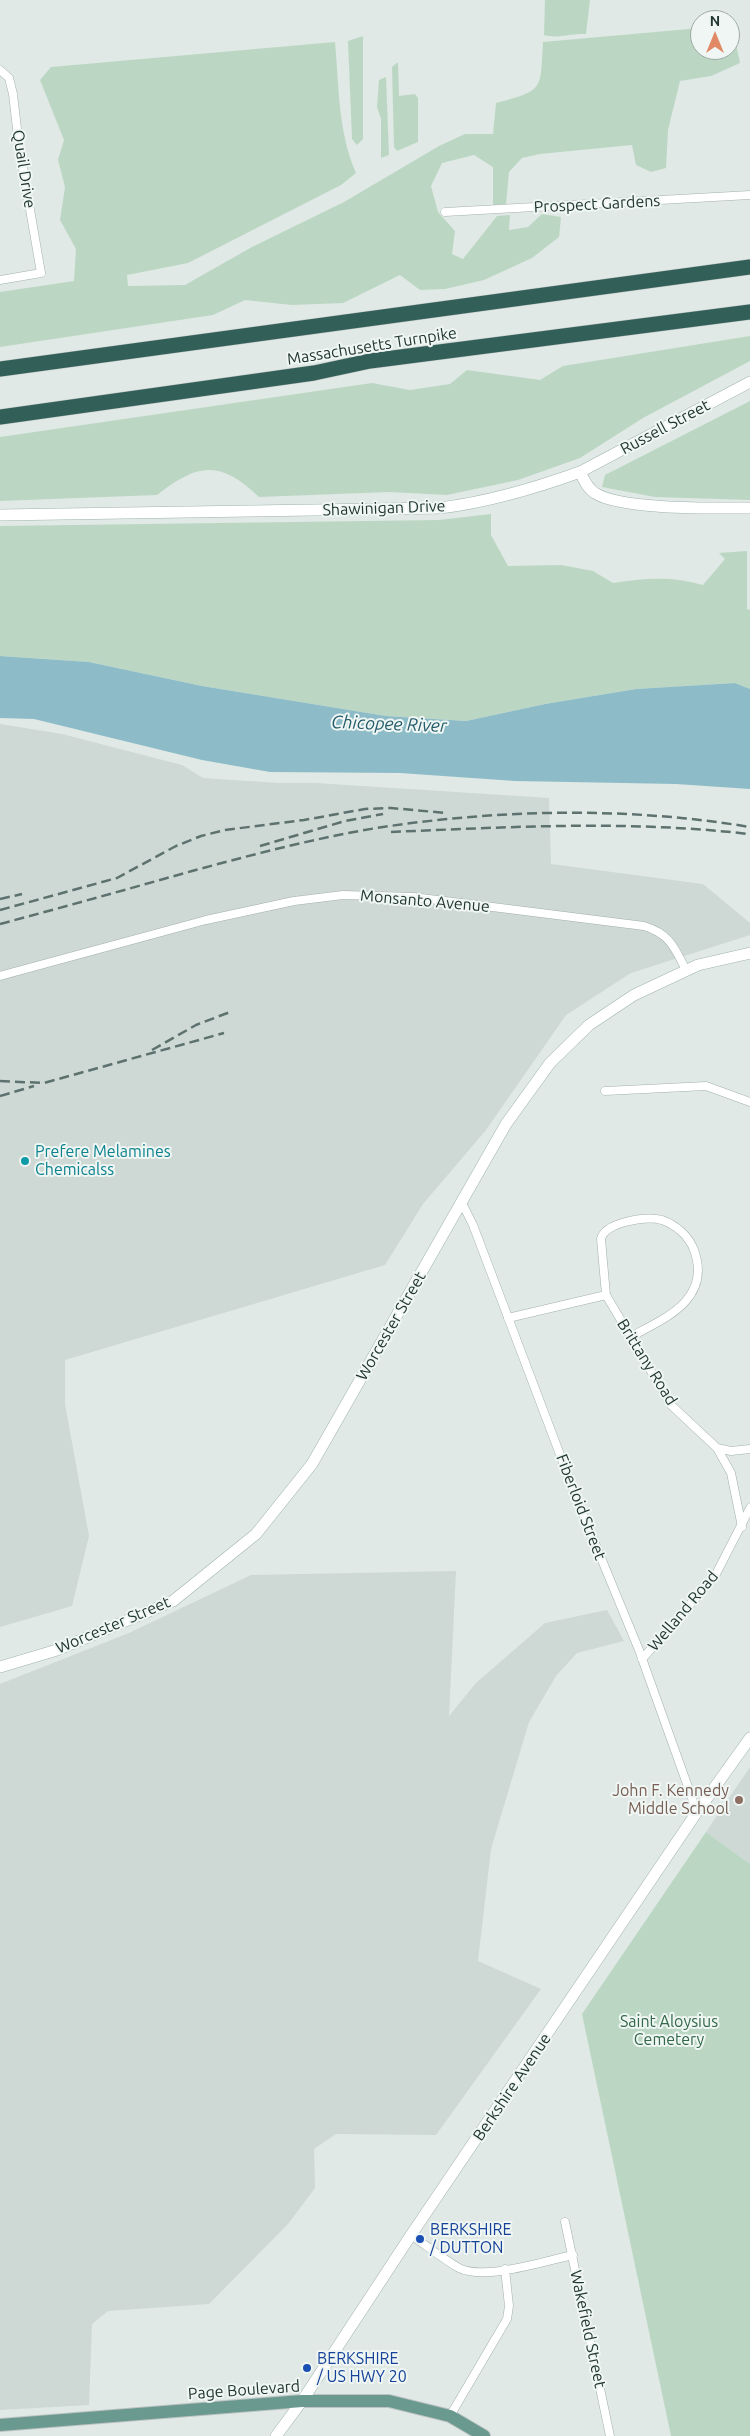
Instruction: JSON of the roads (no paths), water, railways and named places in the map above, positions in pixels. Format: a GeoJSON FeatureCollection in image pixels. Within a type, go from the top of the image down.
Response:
{"type":"FeatureCollection","features":[{"type":"Feature","properties":{"kind":"highway","name":"Massachusetts Turnpike"},"geometry":{"type":"LineString","coordinates":[[0,368],[750,267]]}},
{"type":"Feature","properties":{"kind":"highway","name":"Massachusetts Turnpike"},"geometry":{"type":"LineString","coordinates":[[0,417],[314,373],[370,361],[750,312]]}},
{"type":"Feature","properties":{"kind":"main road","name":"Russell Street"},"geometry":{"type":"LineString","coordinates":[[580,472],[750,382]]}},
{"type":"Feature","properties":{"kind":"main road"},"geometry":{"type":"LineString","coordinates":[[580,472],[586,485],[595,494],[610,499],[654,506],[750,508]]}},
{"type":"Feature","properties":{"kind":"main road","name":"Shawinigan Drive"},"geometry":{"type":"LineString","coordinates":[[0,515],[440,508],[498,499],[580,472]]}},
{"type":"Feature","properties":{"kind":"main road","name":"Worcester Street"},"geometry":{"type":"LineString","coordinates":[[0,1667],[56,1650],[172,1601],[256,1534],[312,1464],[513,1112],[542,1073],[589,1025],[624,1001],[686,970],[708,962],[750,953]]}},
{"type":"Feature","properties":{"kind":"main road","name":"Berkshire Avenue"},"geometry":{"type":"LineString","coordinates":[[276,2436],[302,2401],[411,2235],[697,1812],[750,1738]]}},
{"type":"Feature","properties":{"kind":"main road","name":"Page Boulevard"},"geometry":{"type":"LineString","coordinates":[[0,2425],[302,2401],[388,2401],[450,2416],[484,2436]]}},
{"type":"Feature","properties":{"kind":"street","name":"Quail Drive"},"geometry":{"type":"LineString","coordinates":[[0,70],[9,78],[14,94],[19,146],[41,273],[0,280]]}},
{"type":"Feature","properties":{"kind":"street","name":"Prospect Gardens"},"geometry":{"type":"LineString","coordinates":[[445,212],[750,196]]}},
{"type":"Feature","properties":{"kind":"street","name":"Monsanto Avenue"},"geometry":{"type":"LineString","coordinates":[[0,976],[240,912],[302,900],[352,895],[440,900],[644,926],[657,930],[666,936],[686,970]]}},
{"type":"Feature","properties":{"kind":"street"},"geometry":{"type":"LineString","coordinates":[[604,1091],[706,1086],[750,1102]]}},
{"type":"Feature","properties":{"kind":"street","name":"Fiberloid Street"},"geometry":{"type":"LineString","coordinates":[[462,1203],[473,1225],[585,1520],[642,1660],[697,1812]]}},
{"type":"Feature","properties":{"kind":"street","name":"Brittany Road"},"geometry":{"type":"LineString","coordinates":[[630,1336],[671,1314],[692,1294],[698,1280],[699,1262],[692,1244],[680,1230],[660,1220],[623,1223],[610,1227],[602,1233],[606,1295],[630,1336],[671,1405],[717,1448],[732,1473],[742,1526]]}},
{"type":"Feature","properties":{"kind":"street"},"geometry":{"type":"LineString","coordinates":[[508,1318],[606,1295]]}},
{"type":"Feature","properties":{"kind":"street"},"geometry":{"type":"LineString","coordinates":[[717,1448],[731,1451],[750,1450]]}},
{"type":"Feature","properties":{"kind":"street","name":"Welland Road"},"geometry":{"type":"LineString","coordinates":[[642,1660],[715,1576],[750,1508]]}},
{"type":"Feature","properties":{"kind":"street","name":"Wakefield Street"},"geometry":{"type":"LineString","coordinates":[[565,2222],[610,2436]]}},
{"type":"Feature","properties":{"kind":"street"},"geometry":{"type":"LineString","coordinates":[[411,2235],[459,2268],[483,2272],[573,2255]]}},
{"type":"Feature","properties":{"kind":"street"},"geometry":{"type":"LineString","coordinates":[[450,2416],[507,2320],[509,2306],[505,2269]]}},
{"type":"Feature","properties":{"kind":"water","name":"Chicopee River"},"geometry":{"type":"Polygon","coordinates":[[[0,656],[89,662],[202,686],[386,716],[466,721],[545,704],[636,689],[735,683],[750,689],[750,789],[676,784],[515,781],[400,773],[270,772],[202,760],[34,719],[0,718],[0,656]]]}},
{"type":"Feature","properties":{"kind":"railway"},"geometry":{"type":"LineString","coordinates":[[0,910],[117,878],[176,846],[201,836],[225,830],[304,820],[365,809],[391,808],[446,813]]}},
{"type":"Feature","properties":{"kind":"railway"},"geometry":{"type":"LineString","coordinates":[[0,924],[287,846],[359,831],[429,821],[521,814],[613,813],[659,816],[750,827]]}},
{"type":"Feature","properties":{"kind":"railway"},"geometry":{"type":"LineString","coordinates":[[260,846],[345,821],[383,814]]}},
{"type":"Feature","properties":{"kind":"railway"},"geometry":{"type":"LineString","coordinates":[[391,832],[614,826],[659,827],[748,834]]}},
{"type":"Feature","properties":{"kind":"railway"},"geometry":{"type":"LineString","coordinates":[[0,899],[22,894]]}},
{"type":"Feature","properties":{"kind":"railway"},"geometry":{"type":"LineString","coordinates":[[152,1050],[196,1025],[230,1012]]}},
{"type":"Feature","properties":{"kind":"railway"},"geometry":{"type":"LineString","coordinates":[[0,1081],[44,1083],[224,1033]]}},
{"type":"Feature","properties":{"kind":"railway"},"geometry":{"type":"LineString","coordinates":[[0,1096],[34,1086]]}},
{"type":"Feature","properties":{"kind":"place","name":"Prefere Melamines Chemicalss"},"geometry":{"type":"Point","coordinates":[25,1161]}},
{"type":"Feature","properties":{"kind":"place","name":"John F. Kennedy Middle School"},"geometry":{"type":"Point","coordinates":[739,1800]}},
{"type":"Feature","properties":{"kind":"place","name":"BERKSHIRE / DUTTON"},"geometry":{"type":"Point","coordinates":[420,2239]}},
{"type":"Feature","properties":{"kind":"place","name":"BERKSHIRE / US HWY 20"},"geometry":{"type":"Point","coordinates":[307,2368]}},
{"type":"Feature","properties":{"kind":"park label","name":"Saint Aloysius Cemetery"},"geometry":{"type":"Point","coordinates":[669,2031]}}]}
